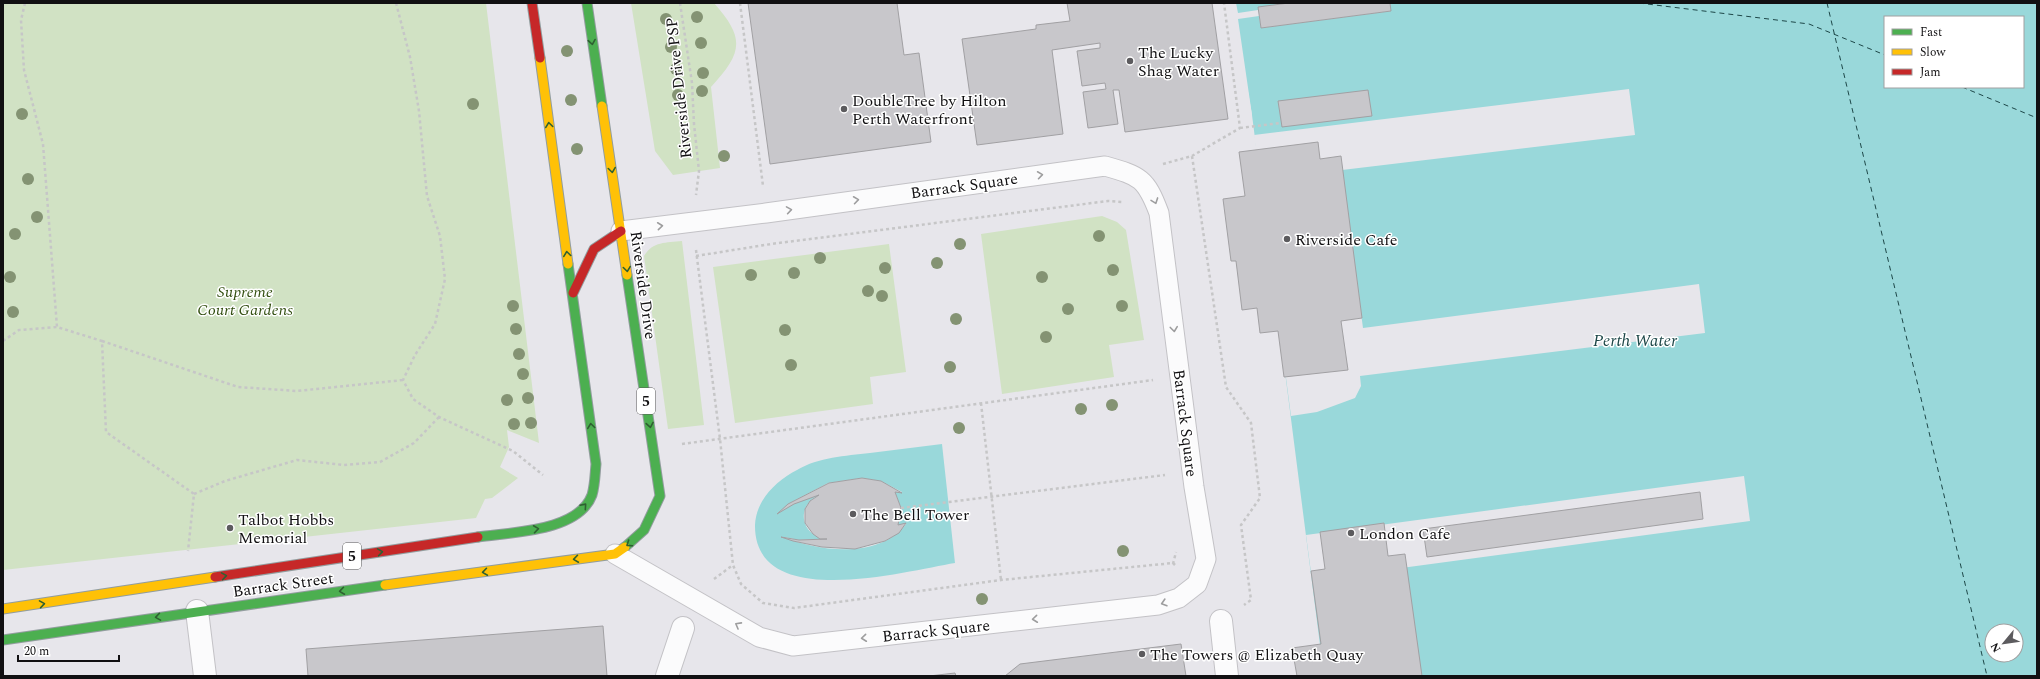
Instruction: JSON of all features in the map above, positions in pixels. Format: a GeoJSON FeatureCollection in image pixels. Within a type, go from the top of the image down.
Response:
{"type":"FeatureCollection","features":[{"type":"Feature","properties":{"kind":"main road","name":"5"},"geometry":{"type":"LineString","coordinates":[[532,3],[573,293]]}},
{"type":"Feature","properties":{"kind":"main road","name":"Riverside Drive"},"geometry":{"type":"LineString","coordinates":[[586,3],[660,496],[651,520],[636,539],[615,554]]}},
{"type":"Feature","properties":{"kind":"main road"},"geometry":{"type":"LineString","coordinates":[[573,293],[594,250],[621,231]]}},
{"type":"Feature","properties":{"kind":"main road","name":"Barrack Street"},"geometry":{"type":"LineString","coordinates":[[3,609],[552,526],[574,517],[591,498],[596,464],[573,293]]}},
{"type":"Feature","properties":{"kind":"main road","name":"Barrack Street"},"geometry":{"type":"LineString","coordinates":[[3,640],[197,611],[615,554]]}},
{"type":"Feature","properties":{"kind":"street"},"geometry":{"type":"LineString","coordinates":[[197,611],[205,676]]}},
{"type":"Feature","properties":{"kind":"street"},"geometry":{"type":"LineString","coordinates":[[1221,621],[1227,676]]}},
{"type":"Feature","properties":{"kind":"street"},"geometry":{"type":"LineString","coordinates":[[667,676],[682,628]]}},
{"type":"Feature","properties":{"kind":"lane","name":"Barrack Square"},"geometry":{"type":"LineString","coordinates":[[615,554],[759,637],[793,646],[1158,605],[1179,598],[1197,584],[1206,559],[1194,487],[1159,213],[1152,192],[1138,177],[1105,166],[692,223],[621,231]]}},
{"type":"Feature","properties":{"kind":"path"},"geometry":{"type":"LineString","coordinates":[[25,3],[21,20],[24,70],[43,144],[57,327]]}},
{"type":"Feature","properties":{"kind":"path"},"geometry":{"type":"LineString","coordinates":[[396,3],[410,57],[419,111],[427,196],[440,236],[445,279],[435,324],[415,354],[404,380],[413,399],[439,417],[513,451],[543,475]]}},
{"type":"Feature","properties":{"kind":"path","name":"Riverside Drive PSP"},"geometry":{"type":"LineString","coordinates":[[680,3],[692,83],[694,124],[699,171],[692,223],[720,439],[733,565],[741,584],[763,603],[794,608],[1001,580],[1173,563],[1197,584]]}},
{"type":"Feature","properties":{"kind":"path"},"geometry":{"type":"LineString","coordinates":[[740,3],[771,244]]}},
{"type":"Feature","properties":{"kind":"path"},"geometry":{"type":"LineString","coordinates":[[1224,3],[1240,128]]}},
{"type":"Feature","properties":{"kind":"path"},"geometry":{"type":"LineString","coordinates":[[1138,177],[1158,165],[1192,156],[1240,128],[1253,125],[1280,123]]}},
{"type":"Feature","properties":{"kind":"path"},"geometry":{"type":"LineString","coordinates":[[1192,156],[1226,387],[1252,423],[1260,498],[1241,525],[1251,600],[1221,621]]}},
{"type":"Feature","properties":{"kind":"path"},"geometry":{"type":"LineString","coordinates":[[696,256],[771,244],[1108,201],[1127,203]]}},
{"type":"Feature","properties":{"kind":"path"},"geometry":{"type":"LineString","coordinates":[[3,341],[18,330],[57,327],[238,387],[297,390],[404,380]]}},
{"type":"Feature","properties":{"kind":"path"},"geometry":{"type":"LineString","coordinates":[[102,341],[106,432],[194,494]]}},
{"type":"Feature","properties":{"kind":"path"},"geometry":{"type":"LineString","coordinates":[[678,445],[1161,379]]}},
{"type":"Feature","properties":{"kind":"path"},"geometry":{"type":"LineString","coordinates":[[981,403],[993,496],[1001,580]]}},
{"type":"Feature","properties":{"kind":"path"},"geometry":{"type":"LineString","coordinates":[[194,494],[225,481],[297,460],[344,465],[380,462],[414,443],[439,417]]}},
{"type":"Feature","properties":{"kind":"path"},"geometry":{"type":"LineString","coordinates":[[901,508],[1173,474]]}},
{"type":"Feature","properties":{"kind":"path"},"geometry":{"type":"LineString","coordinates":[[185,582],[194,494]]}},
{"type":"Feature","properties":{"kind":"path"},"geometry":{"type":"LineString","coordinates":[[712,581],[733,565]]}},
{"type":"Feature","properties":{"kind":"green space","name":"Supreme Court Gardens"},"geometry":{"type":"Polygon","coordinates":[[[3,3],[486,3],[539,443],[507,430],[509,447],[500,467],[518,478],[492,498],[485,499],[476,518],[3,570],[3,3]]]}},
{"type":"Feature","properties":{"kind":"green space"},"geometry":{"type":"Polygon","coordinates":[[[631,3],[714,3],[731,27],[735,36],[736,46],[734,55],[729,65],[711,87],[720,168],[673,175],[655,151],[631,3]]]}},
{"type":"Feature","properties":{"kind":"green space"},"geometry":{"type":"Polygon","coordinates":[[[1102,216],[1117,222],[1126,230],[1144,340],[1109,345],[1114,377],[1002,394],[981,234],[1102,216]]]}},
{"type":"Feature","properties":{"kind":"green space"},"geometry":{"type":"Polygon","coordinates":[[[682,241],[704,425],[668,429],[644,256],[656,245],[682,241]]]}},
{"type":"Feature","properties":{"kind":"green space"},"geometry":{"type":"Polygon","coordinates":[[[889,244],[906,372],[870,377],[873,404],[735,423],[713,267],[889,244]]]}},
{"type":"Feature","properties":{"kind":"water","name":"Perth Water"},"geometry":{"type":"Polygon","coordinates":[[[1233,3],[2037,3],[2037,676],[1324,676],[1252,115],[1233,3]]]}},
{"type":"Feature","properties":{"kind":"water"},"geometry":{"type":"Polygon","coordinates":[[[942,444],[955,563],[870,578],[836,580],[805,578],[779,569],[761,552],[755,525],[759,507],[768,492],[789,474],[814,462],[842,456],[942,444]],[[862,478],[828,483],[788,504],[819,495],[811,500],[806,507],[804,521],[812,533],[818,537],[827,539],[799,540],[784,537],[814,546],[831,549],[848,549],[881,543],[895,535],[906,524],[898,525],[901,508],[895,492],[902,492],[881,481],[862,478]]]}},
{"type":"Feature","properties":{"kind":"pier"},"geometry":{"type":"Polygon","coordinates":[[[1231,3],[1236,3],[1238,13],[1258,10],[1258,7],[1289,3],[1390,3],[1391,11],[1261,28],[1259,16],[1238,19],[1252,115],[1250,115],[1231,3]]]}},
{"type":"Feature","properties":{"kind":"pier"},"geometry":{"type":"Polygon","coordinates":[[[1629,89],[1635,135],[1342,170],[1363,328],[1699,284],[1705,333],[1360,376],[1361,386],[1355,398],[1317,412],[1291,416],[1254,135],[1629,89]]]}},
{"type":"Feature","properties":{"kind":"pier"},"geometry":{"type":"Polygon","coordinates":[[[1744,476],[1750,521],[1312,580],[1306,535],[1744,476]]]}},
{"type":"Feature","properties":{"kind":"building","name":"DoubleTree by Hilton Perth Waterfront"},"geometry":{"type":"Polygon","coordinates":[[[748,3],[897,3],[904,55],[919,53],[931,142],[770,164],[748,3]]]}},
{"type":"Feature","properties":{"kind":"building"},"geometry":{"type":"Polygon","coordinates":[[[1067,3],[1212,3],[1228,119],[1125,132],[1119,90],[1113,90],[1118,124],[1088,128],[1083,92],[1106,89],[1105,83],[1082,86],[1077,51],[1100,48],[1100,43],[1052,50],[1063,134],[977,145],[962,39],[1036,29],[1036,25],[1070,21],[1067,3]]]}},
{"type":"Feature","properties":{"kind":"building"},"geometry":{"type":"Polygon","coordinates":[[[1289,3],[1390,3],[1391,11],[1261,28],[1258,7],[1289,3]]]}},
{"type":"Feature","properties":{"kind":"building"},"geometry":{"type":"Polygon","coordinates":[[[1368,90],[1372,116],[1282,127],[1278,101],[1368,90]]]}},
{"type":"Feature","properties":{"kind":"building"},"geometry":{"type":"Polygon","coordinates":[[[1318,142],[1320,159],[1341,156],[1362,318],[1341,321],[1348,370],[1284,377],[1278,331],[1260,333],[1257,308],[1242,310],[1236,261],[1231,261],[1223,199],[1245,196],[1239,152],[1318,142]]]}},
{"type":"Feature","properties":{"kind":"building","name":"The Bell Tower"},"geometry":{"type":"Polygon","coordinates":[[[862,478],[881,481],[902,493],[895,492],[901,508],[898,525],[906,523],[899,533],[885,541],[855,549],[822,547],[781,537],[799,540],[827,539],[820,539],[813,534],[805,523],[805,509],[810,501],[819,495],[794,504],[777,514],[788,504],[829,483],[862,478]]]}},
{"type":"Feature","properties":{"kind":"building"},"geometry":{"type":"Polygon","coordinates":[[[1700,492],[1703,519],[1427,557],[1423,529],[1700,492]]]}},
{"type":"Feature","properties":{"kind":"building"},"geometry":{"type":"Polygon","coordinates":[[[1384,523],[1388,556],[1405,554],[1422,676],[1297,676],[1292,648],[1321,644],[1311,571],[1325,569],[1320,532],[1384,523]]]}},
{"type":"Feature","properties":{"kind":"building"},"geometry":{"type":"Polygon","coordinates":[[[603,626],[607,676],[308,676],[306,649],[603,626]]]}},
{"type":"Feature","properties":{"kind":"building","name":"The Towers @ Elizabeth Quay"},"geometry":{"type":"Polygon","coordinates":[[[1181,644],[1186,676],[1005,676],[1020,664],[1181,644]]]}},
{"type":"Feature","properties":{"kind":"building"},"geometry":{"type":"Polygon","coordinates":[[[955,673],[956,676],[929,676],[955,673]]]}},
{"type":"Feature","properties":{"kind":"ferry route"},"geometry":{"type":"LineString","coordinates":[[1639,3],[1809,24],[1884,55]]}},
{"type":"Feature","properties":{"kind":"ferry route"},"geometry":{"type":"LineString","coordinates":[[1827,3],[1987,676]]}},
{"type":"Feature","properties":{"kind":"ferry route"},"geometry":{"type":"LineString","coordinates":[[1964,88],[2037,118]]}},
{"type":"Feature","properties":{"kind":"traffic: fast"},"geometry":{"type":"LineString","coordinates":[[587,3],[602,106]]}},
{"type":"Feature","properties":{"kind":"traffic: fast"},"geometry":{"type":"LineString","coordinates":[[478,537],[525,531],[558,523],[573,516],[584,507],[592,495],[596,464],[568,264]]}},
{"type":"Feature","properties":{"kind":"traffic: fast"},"geometry":{"type":"LineString","coordinates":[[625,547],[644,530],[660,496],[627,275]]}},
{"type":"Feature","properties":{"kind":"traffic: fast"},"geometry":{"type":"LineString","coordinates":[[3,640],[385,585]]}},
{"type":"Feature","properties":{"kind":"traffic: slow"},"geometry":{"type":"LineString","coordinates":[[540,58],[568,264]]}},
{"type":"Feature","properties":{"kind":"traffic: slow"},"geometry":{"type":"LineString","coordinates":[[602,106],[627,275]]}},
{"type":"Feature","properties":{"kind":"traffic: slow"},"geometry":{"type":"LineString","coordinates":[[385,585],[615,554],[625,547]]}},
{"type":"Feature","properties":{"kind":"traffic: slow"},"geometry":{"type":"LineString","coordinates":[[3,609],[215,577]]}},
{"type":"Feature","properties":{"kind":"traffic: jam"},"geometry":{"type":"LineString","coordinates":[[532,3],[540,58]]}},
{"type":"Feature","properties":{"kind":"traffic: jam"},"geometry":{"type":"LineString","coordinates":[[573,293],[594,249],[621,231]]}},
{"type":"Feature","properties":{"kind":"traffic: jam"},"geometry":{"type":"LineString","coordinates":[[215,577],[478,537]]}},
{"type":"Feature","properties":{"kind":"place","name":"The Lucky Shag Water"},"geometry":{"type":"Point","coordinates":[1130,61]}},
{"type":"Feature","properties":{"kind":"place","name":"DoubleTree by Hilton Perth Waterfront"},"geometry":{"type":"Point","coordinates":[844,109]}},
{"type":"Feature","properties":{"kind":"place","name":"Riverside Cafe"},"geometry":{"type":"Point","coordinates":[1287,239]}},
{"type":"Feature","properties":{"kind":"place","name":"The Bell Tower"},"geometry":{"type":"Point","coordinates":[853,514]}},
{"type":"Feature","properties":{"kind":"place","name":"Talbot Hobbs Memorial"},"geometry":{"type":"Point","coordinates":[230,528]}},
{"type":"Feature","properties":{"kind":"place","name":"London Cafe"},"geometry":{"type":"Point","coordinates":[1351,533]}},
{"type":"Feature","properties":{"kind":"place","name":"The Towers @ Elizabeth Quay"},"geometry":{"type":"Point","coordinates":[1142,654]}}]}
